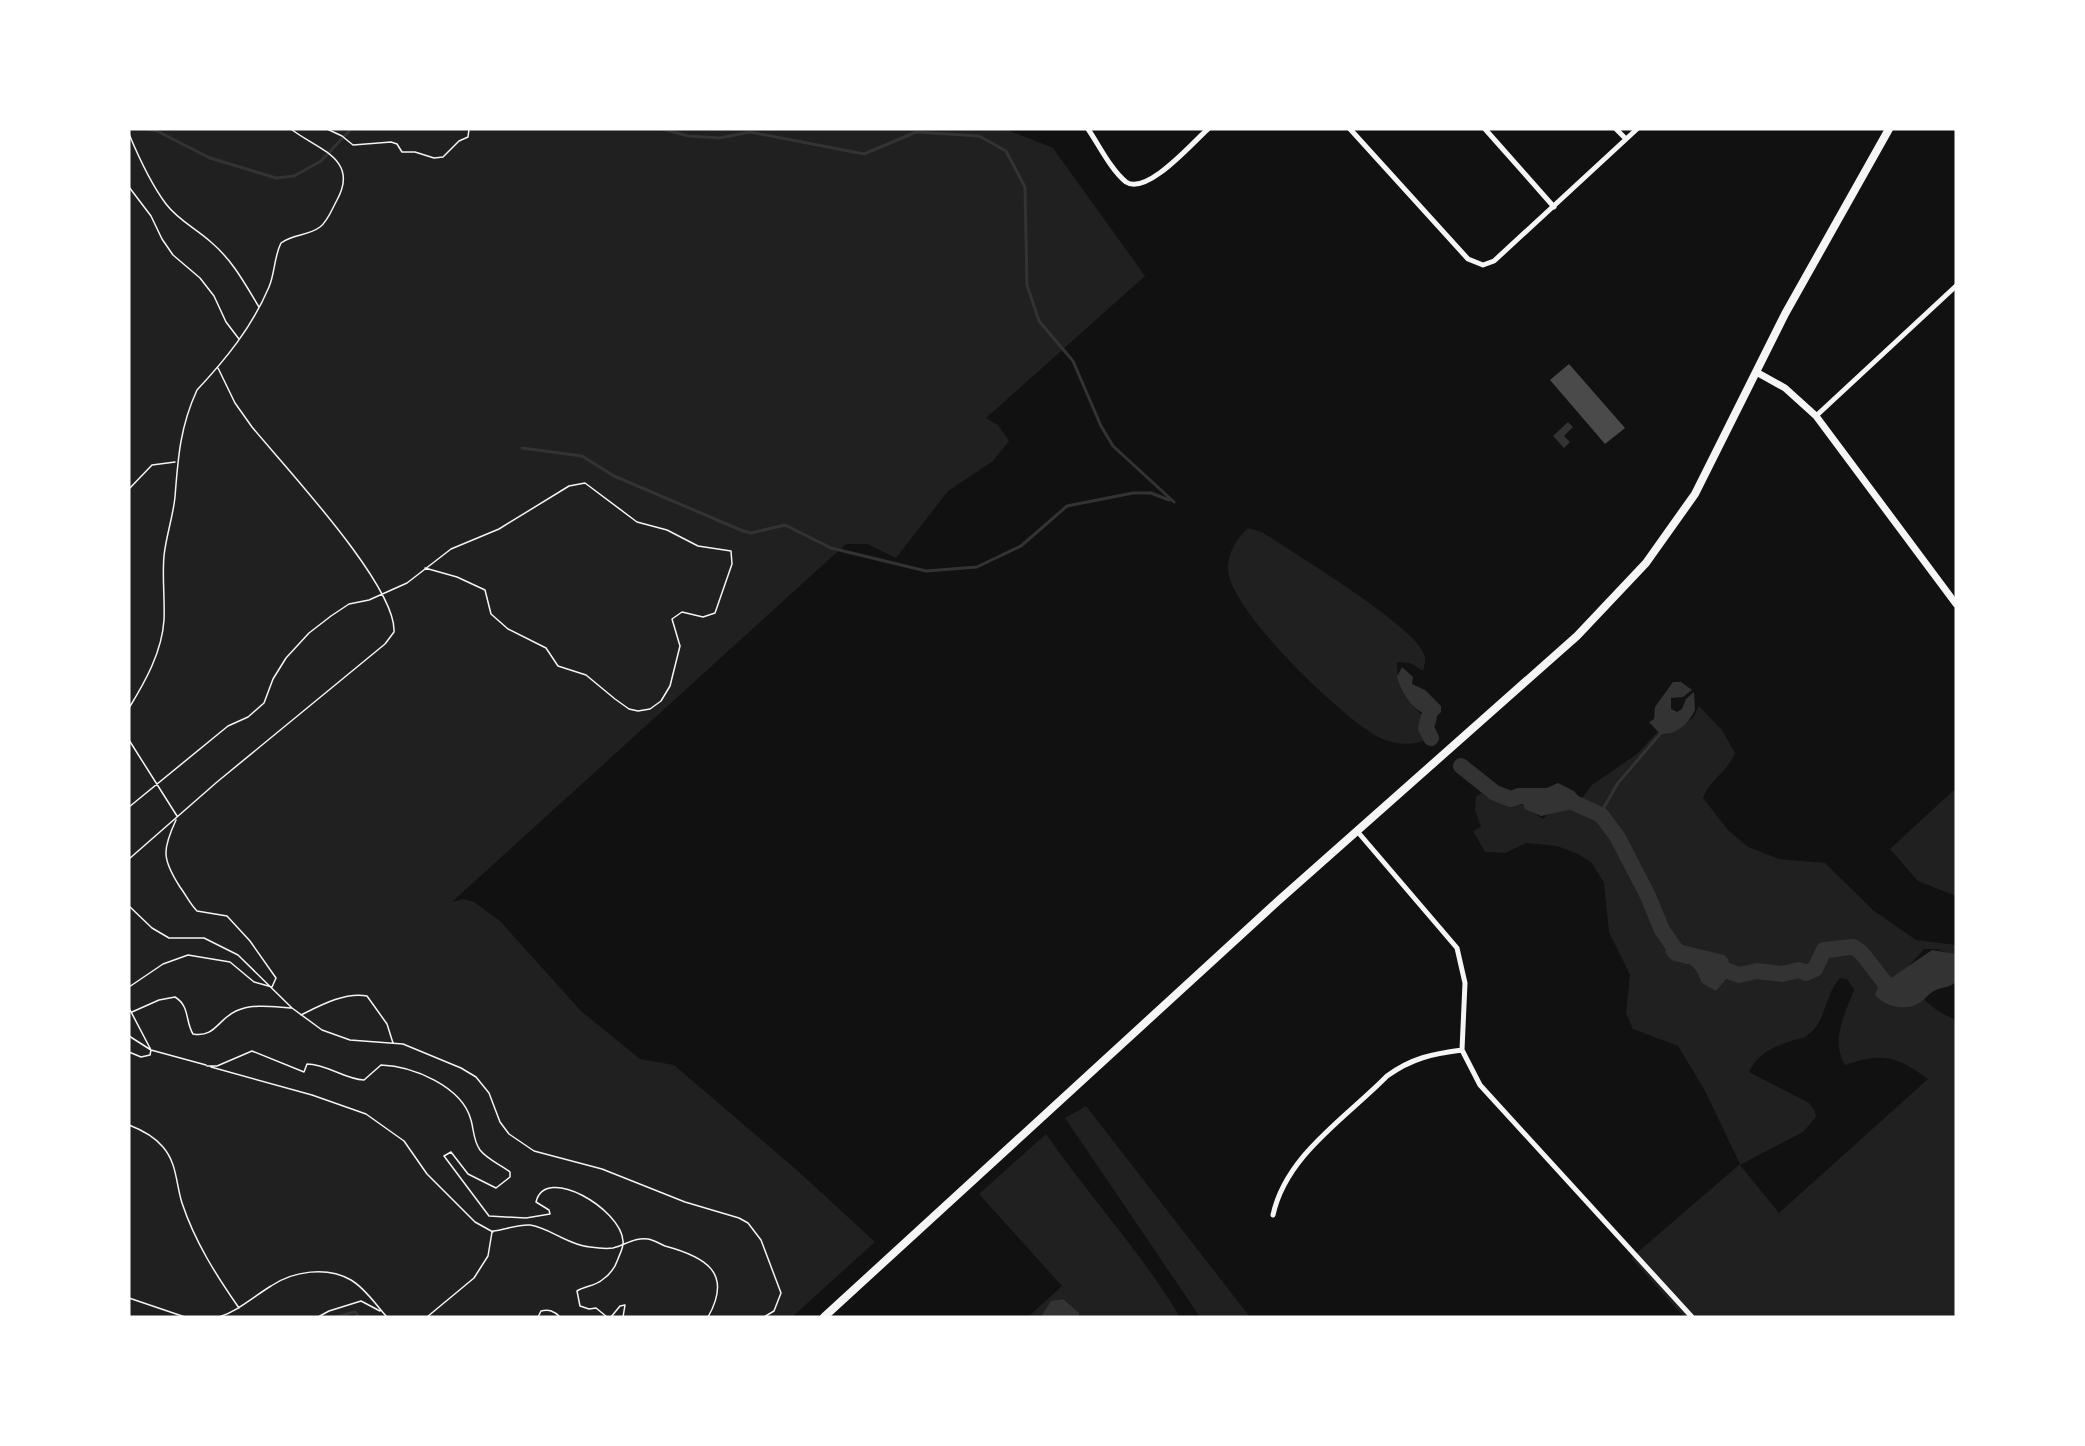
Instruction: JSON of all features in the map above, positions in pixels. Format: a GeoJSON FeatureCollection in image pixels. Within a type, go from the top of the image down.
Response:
{"type":"FeatureCollection","features":[{"type":"Feature","properties":{"kind":"main road"},"geometry":{"type":"LineString","coordinates":[[824,1317],[1358,831],[1577,636],[1646,563],[1695,494],[1758,373],[1790,305],[1889,129]]}},
{"type":"Feature","properties":{"kind":"street"},"geometry":{"type":"LineString","coordinates":[[1088,129],[1126,181],[1137,185],[1151,180],[1208,129]]}},
{"type":"Feature","properties":{"kind":"street"},"geometry":{"type":"LineString","coordinates":[[1350,129],[1468,259],[1476,264],[1486,265],[1494,261],[1554,207],[1637,129]]}},
{"type":"Feature","properties":{"kind":"street"},"geometry":{"type":"LineString","coordinates":[[1485,129],[1554,207]]}},
{"type":"Feature","properties":{"kind":"street"},"geometry":{"type":"LineString","coordinates":[[1616,129],[1626,139]]}},
{"type":"Feature","properties":{"kind":"street"},"geometry":{"type":"LineString","coordinates":[[1816,416],[1956,286]]}},
{"type":"Feature","properties":{"kind":"street"},"geometry":{"type":"LineString","coordinates":[[1758,373],[1785,388],[1816,416],[1956,604]]}},
{"type":"Feature","properties":{"kind":"street"},"geometry":{"type":"LineString","coordinates":[[1358,831],[1457,948],[1465,983],[1462,1050],[1480,1085],[1692,1317]]}},
{"type":"Feature","properties":{"kind":"street"},"geometry":{"type":"LineString","coordinates":[[1273,1215],[1276,1200],[1289,1172],[1387,1076],[1404,1064],[1428,1054],[1462,1050]]}},
{"type":"Feature","properties":{"kind":"path"},"geometry":{"type":"LineString","coordinates":[[129,708],[150,670],[164,621],[162,574],[175,499],[176,462],[192,401],[197,390],[218,368],[239,340],[259,308],[270,285],[275,255],[281,243],[320,227],[342,191],[345,180],[339,163],[332,154],[291,129]]}},
{"type":"Feature","properties":{"kind":"path"},"geometry":{"type":"LineString","coordinates":[[327,129],[342,136],[353,145],[391,142],[402,152],[415,152],[434,158],[449,153],[459,141],[468,137],[470,129]]}},
{"type":"Feature","properties":{"kind":"path"},"geometry":{"type":"LineString","coordinates":[[129,134],[136,152],[166,204],[182,222],[212,243],[237,269],[259,308]]}},
{"type":"Feature","properties":{"kind":"path"},"geometry":{"type":"LineString","coordinates":[[129,187],[151,216],[173,255],[200,279],[214,296],[226,322],[239,340]]}},
{"type":"Feature","properties":{"kind":"path"},"geometry":{"type":"LineString","coordinates":[[129,859],[391,638],[394,632],[394,625],[382,595],[360,559],[246,419],[218,368]]}},
{"type":"Feature","properties":{"kind":"path"},"geometry":{"type":"LineString","coordinates":[[129,489],[153,465],[176,462]]}},
{"type":"Feature","properties":{"kind":"path"},"geometry":{"type":"LineString","coordinates":[[129,807],[228,725],[248,717],[264,703],[273,679],[285,660],[311,632],[349,604],[369,600],[406,584],[425,568],[451,549],[499,529],[569,486],[585,483],[637,522],[667,530],[698,546],[731,551],[732,564],[715,614],[703,617],[682,612],[672,619],[680,646],[673,678],[661,701],[650,709],[638,711],[629,709],[586,675],[558,666],[546,648],[508,629],[491,614],[485,590],[458,576],[425,568]]}},
{"type":"Feature","properties":{"kind":"path"},"geometry":{"type":"LineString","coordinates":[[129,741],[176,810],[177,817],[165,845],[166,860],[172,874],[196,910],[225,915],[241,929],[276,975],[272,987]]}},
{"type":"Feature","properties":{"kind":"path"},"geometry":{"type":"LineString","coordinates":[[129,906],[153,928],[169,938],[204,938],[238,955],[292,1008],[322,1030],[350,1040],[404,1044],[476,1077],[489,1093],[500,1122],[509,1134],[534,1151],[602,1169],[685,1202],[739,1218],[748,1223],[761,1240],[781,1293],[774,1311],[764,1317]]}},
{"type":"Feature","properties":{"kind":"path"},"geometry":{"type":"LineString","coordinates":[[129,987],[163,964],[188,955],[230,962],[254,982],[272,987]]}},
{"type":"Feature","properties":{"kind":"path"},"geometry":{"type":"LineString","coordinates":[[301,1015],[342,998],[356,994],[367,996],[387,1024],[393,1043]]}},
{"type":"Feature","properties":{"kind":"path"},"geometry":{"type":"LineString","coordinates":[[132,1012],[159,1000],[175,997],[182,1001],[186,1009],[188,1025],[193,1034],[202,1036],[210,1034],[233,1013],[252,1006],[292,1008]]}},
{"type":"Feature","properties":{"kind":"path"},"geometry":{"type":"LineString","coordinates":[[129,1008],[152,1050]]}},
{"type":"Feature","properties":{"kind":"path"},"geometry":{"type":"LineString","coordinates":[[129,1036],[152,1050],[193,1064],[312,1095],[366,1114],[404,1141],[427,1174],[476,1222],[493,1232],[530,1225],[574,1244],[588,1247],[612,1248],[648,1239],[677,1248],[705,1262],[714,1271],[719,1282],[717,1302],[708,1317]]}},
{"type":"Feature","properties":{"kind":"path"},"geometry":{"type":"LineString","coordinates":[[129,1052],[141,1057],[150,1055],[152,1050]]}},
{"type":"Feature","properties":{"kind":"path"},"geometry":{"type":"LineString","coordinates":[[207,1066],[228,1062],[245,1052],[252,1051],[304,1072],[307,1064],[317,1064],[352,1079],[364,1080],[381,1065],[394,1065],[418,1073],[461,1100],[471,1119],[478,1146],[487,1157],[510,1172],[510,1176],[495,1188],[468,1174],[451,1152],[444,1156],[489,1216],[526,1218],[550,1214],[549,1210],[536,1202],[536,1199],[546,1189],[560,1188],[589,1199],[607,1210],[622,1232],[624,1244],[614,1269],[601,1282],[577,1291],[580,1306],[589,1309],[596,1308],[607,1317]]}},
{"type":"Feature","properties":{"kind":"path"},"geometry":{"type":"LineString","coordinates":[[129,1125],[151,1137],[163,1148],[173,1164],[182,1203],[210,1266],[239,1308]]}},
{"type":"Feature","properties":{"kind":"path"},"geometry":{"type":"LineString","coordinates":[[427,1317],[474,1278],[489,1256],[493,1232]]}},
{"type":"Feature","properties":{"kind":"path"},"geometry":{"type":"LineString","coordinates":[[219,1317],[239,1308],[291,1275],[310,1272],[336,1275],[352,1280],[386,1316]]}},
{"type":"Feature","properties":{"kind":"path"},"geometry":{"type":"LineString","coordinates":[[129,1298],[185,1317]]}},
{"type":"Feature","properties":{"kind":"path"},"geometry":{"type":"LineString","coordinates":[[318,1317],[361,1301],[386,1316]]}},
{"type":"Feature","properties":{"kind":"path"},"geometry":{"type":"LineString","coordinates":[[611,1317],[625,1305],[622,1317]]}},
{"type":"Feature","properties":{"kind":"path"},"geometry":{"type":"LineString","coordinates":[[538,1317],[541,1311],[550,1310],[560,1317]]}},
{"type":"Feature","properties":{"kind":"shaded area"},"geometry":{"type":"Polygon","coordinates":[[[129,129],[1005,129],[1053,148],[1145,276],[986,418],[998,425],[1009,441],[993,461],[948,491],[896,558],[867,544],[846,544],[452,902],[463,899],[474,902],[500,921],[581,1011],[640,1059],[674,1065],[799,1172],[875,1242],[792,1317],[129,1317],[129,129]]]}},
{"type":"Feature","properties":{"kind":"shaded area"},"geometry":{"type":"Polygon","coordinates":[[[1568,422],[1573,427],[1564,436],[1570,442],[1564,448],[1553,436],[1568,422]]]}},
{"type":"Feature","properties":{"kind":"shaded area"},"geometry":{"type":"Polygon","coordinates":[[[1248,528],[1262,532],[1352,591],[1402,628],[1418,644],[1425,657],[1423,671],[1410,663],[1397,662],[1397,671],[1406,696],[1423,716],[1431,721],[1426,740],[1402,744],[1390,742],[1361,726],[1315,686],[1266,634],[1246,609],[1233,586],[1228,568],[1234,546],[1248,528]]]}},
{"type":"Feature","properties":{"kind":"shaded area"},"geometry":{"type":"Polygon","coordinates":[[[1402,667],[1413,677],[1412,684],[1425,690],[1441,706],[1441,712],[1437,716],[1422,713],[1406,698],[1397,677],[1402,667]]]}},
{"type":"Feature","properties":{"kind":"shaded area"},"geometry":{"type":"Polygon","coordinates":[[[1673,682],[1681,682],[1692,690],[1683,697],[1671,698],[1671,709],[1677,712],[1682,709],[1686,699],[1694,692],[1695,710],[1689,720],[1677,731],[1660,734],[1649,722],[1654,719],[1655,707],[1673,682]]]}},
{"type":"Feature","properties":{"kind":"shaded area"},"geometry":{"type":"Polygon","coordinates":[[[1699,706],[1722,730],[1735,753],[1703,798],[1728,830],[1748,847],[1779,859],[1825,863],[1873,910],[1916,940],[1956,945],[1956,957],[1938,949],[1924,949],[1901,975],[1933,1007],[1956,1020],[1956,1317],[1684,1317],[1631,1258],[1740,1164],[1704,1089],[1678,1046],[1633,1029],[1626,1013],[1630,975],[1609,932],[1604,883],[1592,863],[1578,854],[1557,846],[1526,843],[1505,853],[1485,852],[1473,831],[1481,827],[1475,810],[1476,796],[1489,790],[1515,800],[1543,819],[1554,808],[1575,807],[1592,785],[1637,754],[1661,728],[1665,735],[1693,718],[1699,706]],[[1840,978],[1835,985],[1814,1029],[1805,1037],[1768,1051],[1757,1060],[1749,1072],[1809,1103],[1815,1111],[1816,1117],[1803,1132],[1740,1165],[1779,1213],[1928,1079],[1907,1065],[1889,1058],[1869,1058],[1845,1065],[1839,1046],[1840,1027],[1854,990],[1847,979],[1840,978]]]}},
{"type":"Feature","properties":{"kind":"shaded area"},"geometry":{"type":"Polygon","coordinates":[[[1558,783],[1574,791],[1579,797],[1578,808],[1541,816],[1525,809],[1519,795],[1525,790],[1540,791],[1558,783]]]}},
{"type":"Feature","properties":{"kind":"shaded area"},"geometry":{"type":"Polygon","coordinates":[[[1956,788],[1956,896],[1918,881],[1890,849],[1956,788]]]}},
{"type":"Feature","properties":{"kind":"shaded area"},"geometry":{"type":"Polygon","coordinates":[[[1670,942],[1724,955],[1728,959],[1732,972],[1716,991],[1702,983],[1693,966],[1669,958],[1665,951],[1670,942]]]}},
{"type":"Feature","properties":{"kind":"shaded area"},"geometry":{"type":"Polygon","coordinates":[[[1932,950],[1956,954],[1956,982],[1934,991],[1921,1002],[1908,1007],[1889,1005],[1875,995],[1878,987],[1932,950]]]}},
{"type":"Feature","properties":{"kind":"shaded area"},"geometry":{"type":"Polygon","coordinates":[[[1086,1106],[1250,1317],[1200,1317],[1065,1118],[1086,1106]]]}},
{"type":"Feature","properties":{"kind":"shaded area"},"geometry":{"type":"Polygon","coordinates":[[[1046,1134],[1149,1270],[1180,1317],[1028,1317],[1062,1286],[979,1194],[1046,1134]]]}},
{"type":"Feature","properties":{"kind":"shaded area"},"geometry":{"type":"Polygon","coordinates":[[[1063,1299],[1079,1313],[1079,1317],[1041,1317],[1051,1301],[1063,1299]]]}},
{"type":"Feature","properties":{"kind":"building"},"geometry":{"type":"Polygon","coordinates":[[[1569,364],[1625,428],[1605,444],[1550,380],[1569,364]]]}},
{"type":"Feature","properties":{"kind":"waterway"},"geometry":{"type":"LineString","coordinates":[[146,129],[157,131],[210,158],[276,178],[294,176],[321,161],[351,129]]}},
{"type":"Feature","properties":{"kind":"waterway"},"geometry":{"type":"LineString","coordinates":[[663,129],[688,136],[720,138],[750,132],[864,154],[916,132],[979,136],[1006,151],[1025,187],[1027,285],[1039,321],[1073,361],[1101,426],[1113,446],[1174,502]]}},
{"type":"Feature","properties":{"kind":"waterway"},"geometry":{"type":"LineString","coordinates":[[522,448],[582,456],[614,476],[743,531],[751,533],[785,525],[831,548],[926,571],[977,567],[1021,546],[1067,506],[1133,493],[1151,493],[1169,500]]}},
{"type":"Feature","properties":{"kind":"waterway"},"geometry":{"type":"LineString","coordinates":[[1429,716],[1426,728],[1431,738]]}},
{"type":"Feature","properties":{"kind":"waterway"},"geometry":{"type":"LineString","coordinates":[[1600,814],[1618,783],[1660,734]]}},
{"type":"Feature","properties":{"kind":"waterway"},"geometry":{"type":"LineString","coordinates":[[1461,766],[1495,793],[1511,799],[1519,796],[1559,796],[1601,815],[1617,836],[1648,896],[1662,930],[1678,953],[1687,956]]}},
{"type":"Feature","properties":{"kind":"waterway"},"geometry":{"type":"LineString","coordinates":[[1712,965],[1739,975],[1757,971],[1782,974],[1799,970],[1806,973],[1815,969],[1824,950],[1853,947],[1862,953],[1893,991],[1900,989]]}},
{"type":"Feature","properties":{"kind":"waterway"},"geometry":{"type":"LineString","coordinates":[[335,1317],[355,1312],[359,1317]]}}]}
